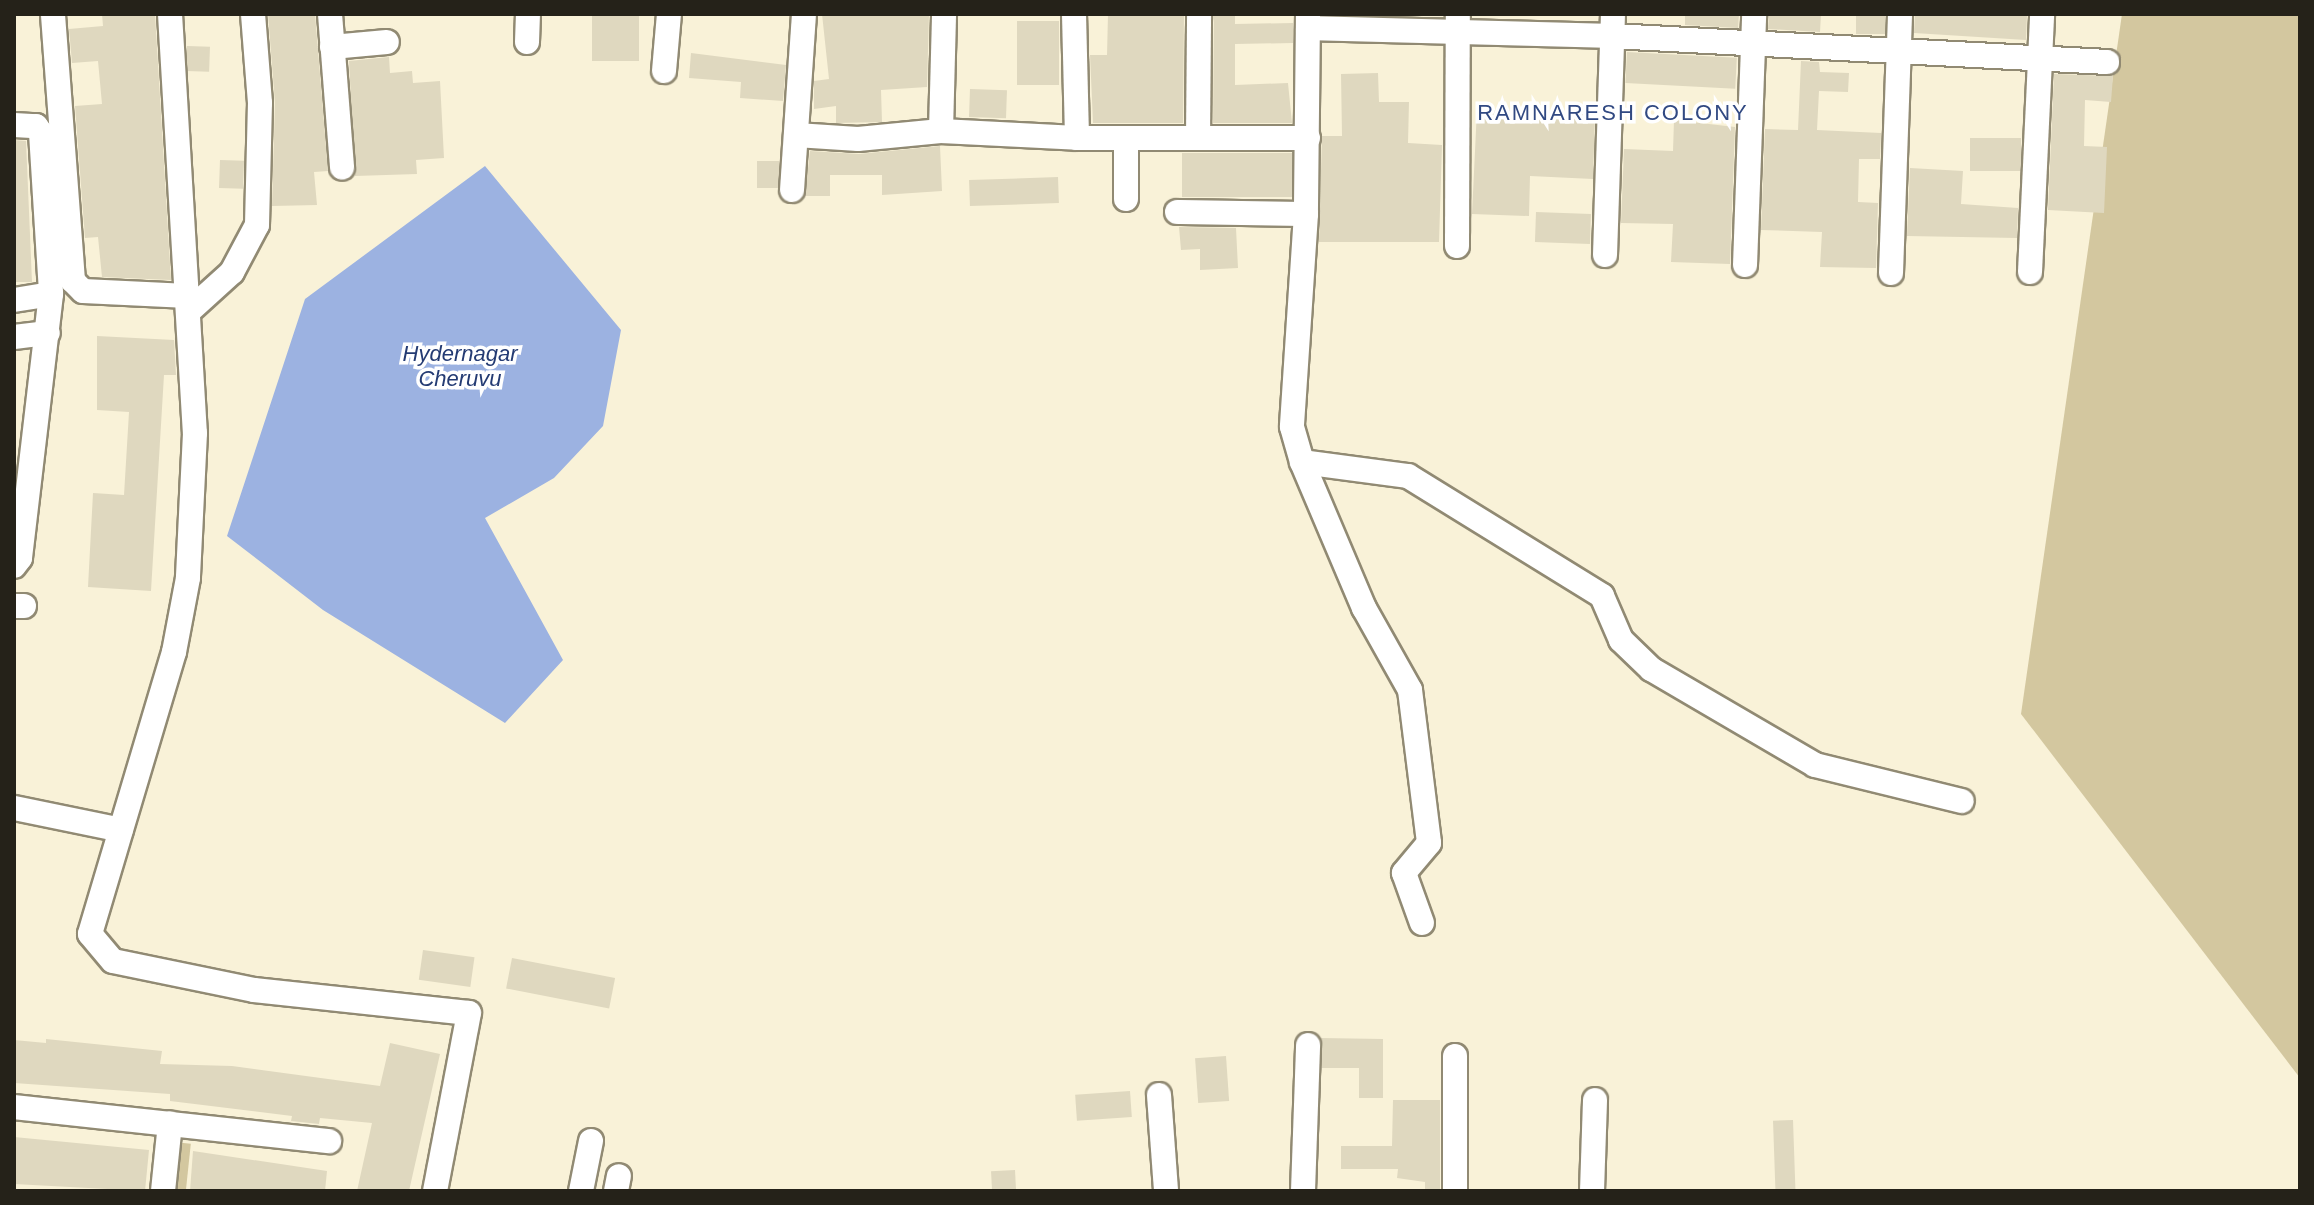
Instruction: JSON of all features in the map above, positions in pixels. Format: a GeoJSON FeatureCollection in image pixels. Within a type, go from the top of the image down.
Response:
{"type":"FeatureCollection","features":[{"type":"Feature","properties":{"kind":"street"},"geometry":{"type":"LineString","coordinates":[[170,14],[195,433],[188,578],[174,652],[90,934],[113,961],[254,990],[469,1013],[435,1191]]}},
{"type":"Feature","properties":{"kind":"street"},"geometry":{"type":"LineString","coordinates":[[53,15],[73,281],[83,291],[188,303],[232,272],[257,225],[260,103],[253,14]]}},
{"type":"Feature","properties":{"kind":"street"},"geometry":{"type":"LineString","coordinates":[[330,14],[342,168]]}},
{"type":"Feature","properties":{"kind":"street"},"geometry":{"type":"LineString","coordinates":[[527,42],[528,14]]}},
{"type":"Feature","properties":{"kind":"street"},"geometry":{"type":"LineString","coordinates":[[664,71],[669,14]]}},
{"type":"Feature","properties":{"kind":"street"},"geometry":{"type":"LineString","coordinates":[[792,190],[804,14]]}},
{"type":"Feature","properties":{"kind":"street"},"geometry":{"type":"LineString","coordinates":[[941,131],[944,14]]}},
{"type":"Feature","properties":{"kind":"street"},"geometry":{"type":"LineString","coordinates":[[1074,14],[1077,138]]}},
{"type":"Feature","properties":{"kind":"street"},"geometry":{"type":"LineString","coordinates":[[1198,138],[1199,14]]}},
{"type":"Feature","properties":{"kind":"street"},"geometry":{"type":"LineString","coordinates":[[1745,265],[1754,14]]}},
{"type":"Feature","properties":{"kind":"street"},"geometry":{"type":"LineString","coordinates":[[1891,273],[1900,14]]}},
{"type":"Feature","properties":{"kind":"street"},"geometry":{"type":"LineString","coordinates":[[2030,272],[2042,14]]}},
{"type":"Feature","properties":{"kind":"street"},"geometry":{"type":"LineString","coordinates":[[1422,923],[1404,873],[1429,843],[1410,690],[1364,608],[1302,462],[1292,427],[1306,214],[1308,21],[1613,25],[1753,45],[2107,62]]}},
{"type":"Feature","properties":{"kind":"street"},"geometry":{"type":"LineString","coordinates":[[1457,246],[1459,23]]}},
{"type":"Feature","properties":{"kind":"street"},"geometry":{"type":"LineString","coordinates":[[1605,255],[1613,25]]}},
{"type":"Feature","properties":{"kind":"street"},"geometry":{"type":"LineString","coordinates":[[332,47],[387,42]]}},
{"type":"Feature","properties":{"kind":"street"},"geometry":{"type":"LineString","coordinates":[[14,125],[36,126],[41,133],[51,294],[20,558],[14,566]]}},
{"type":"Feature","properties":{"kind":"street"},"geometry":{"type":"LineString","coordinates":[[796,135],[858,139],[941,131],[1077,138],[1308,138]]}},
{"type":"Feature","properties":{"kind":"street"},"geometry":{"type":"LineString","coordinates":[[1126,138],[1126,199]]}},
{"type":"Feature","properties":{"kind":"street"},"geometry":{"type":"LineString","coordinates":[[1177,212],[1306,214]]}},
{"type":"Feature","properties":{"kind":"street"},"geometry":{"type":"LineString","coordinates":[[14,300],[51,294]]}},
{"type":"Feature","properties":{"kind":"street"},"geometry":{"type":"LineString","coordinates":[[14,337],[48,333]]}},
{"type":"Feature","properties":{"kind":"street"},"geometry":{"type":"LineString","coordinates":[[1302,462],[1408,476],[1602,596],[1621,640],[1651,669],[1815,765],[1962,801]]}},
{"type":"Feature","properties":{"kind":"street"},"geometry":{"type":"LineString","coordinates":[[14,808],[121,830]]}},
{"type":"Feature","properties":{"kind":"street"},"geometry":{"type":"LineString","coordinates":[[1303,1191],[1308,1045]]}},
{"type":"Feature","properties":{"kind":"street"},"geometry":{"type":"LineString","coordinates":[[1455,1056],[1455,1191]]}},
{"type":"Feature","properties":{"kind":"street"},"geometry":{"type":"LineString","coordinates":[[1159,1095],[1166,1191]]}},
{"type":"Feature","properties":{"kind":"street"},"geometry":{"type":"LineString","coordinates":[[1592,1191],[1595,1100]]}},
{"type":"Feature","properties":{"kind":"street"},"geometry":{"type":"LineString","coordinates":[[14,1107],[329,1141]]}},
{"type":"Feature","properties":{"kind":"street"},"geometry":{"type":"LineString","coordinates":[[163,1191],[170,1123]]}},
{"type":"Feature","properties":{"kind":"street"},"geometry":{"type":"LineString","coordinates":[[581,1191],[591,1141]]}},
{"type":"Feature","properties":{"kind":"shaded area"},"geometry":{"type":"Polygon","coordinates":[[[2122,14],[2300,14],[2300,1078],[2021,714],[2122,14]]]}},
{"type":"Feature","properties":{"kind":"shaded area"},"geometry":{"type":"Polygon","coordinates":[[[155,1140],[191,1144],[186,1191],[150,1191],[155,1140]]]}},
{"type":"Feature","properties":{"kind":"water","name":"Hydernagar Cheruvu"},"geometry":{"type":"Polygon","coordinates":[[[485,166],[621,330],[603,426],[554,478],[485,518],[563,660],[505,723],[323,610],[227,536],[305,299],[485,166]]]}},
{"type":"Feature","properties":{"kind":"building"},"geometry":{"type":"Polygon","coordinates":[[[102,14],[155,14],[171,280],[102,277],[98,237],[85,238],[75,106],[102,104],[98,61],[72,63],[69,29],[103,26],[102,14]]]}},
{"type":"Feature","properties":{"kind":"building"},"geometry":{"type":"Polygon","coordinates":[[[268,14],[315,14],[328,171],[314,172],[317,205],[272,206],[275,103],[268,14]]]}},
{"type":"Feature","properties":{"kind":"building"},"geometry":{"type":"Polygon","coordinates":[[[592,14],[639,14],[639,61],[592,61],[592,14]]]}},
{"type":"Feature","properties":{"kind":"building"},"geometry":{"type":"Polygon","coordinates":[[[822,14],[929,14],[927,87],[881,90],[882,122],[836,123],[836,106],[814,109],[814,81],[829,79],[822,14]]]}},
{"type":"Feature","properties":{"kind":"building"},"geometry":{"type":"Polygon","coordinates":[[[1108,14],[1184,14],[1183,123],[1093,123],[1090,55],[1107,55],[1108,14]]]}},
{"type":"Feature","properties":{"kind":"building"},"geometry":{"type":"Polygon","coordinates":[[[1214,14],[1235,14],[1235,24],[1293,23],[1293,43],[1235,44],[1235,85],[1288,83],[1292,123],[1213,123],[1214,14]]]}},
{"type":"Feature","properties":{"kind":"building"},"geometry":{"type":"Polygon","coordinates":[[[1685,14],[1739,14],[1738,28],[1685,25],[1685,14]]]}},
{"type":"Feature","properties":{"kind":"building"},"geometry":{"type":"Polygon","coordinates":[[[1769,14],[1821,14],[1820,32],[1768,29],[1769,14]]]}},
{"type":"Feature","properties":{"kind":"building"},"geometry":{"type":"Polygon","coordinates":[[[1856,14],[1885,14],[1885,34],[1856,34],[1856,14]]]}},
{"type":"Feature","properties":{"kind":"building"},"geometry":{"type":"Polygon","coordinates":[[[1915,14],[2027,14],[2026,40],[1914,33],[1915,14]]]}},
{"type":"Feature","properties":{"kind":"building"},"geometry":{"type":"Polygon","coordinates":[[[1017,21],[1059,21],[1059,85],[1017,85],[1017,21]]]}},
{"type":"Feature","properties":{"kind":"building"},"geometry":{"type":"Polygon","coordinates":[[[187,46],[210,47],[209,72],[186,71],[187,46]]]}},
{"type":"Feature","properties":{"kind":"building"},"geometry":{"type":"Polygon","coordinates":[[[1627,52],[1737,58],[1735,89],[1625,83],[1627,52]]]}},
{"type":"Feature","properties":{"kind":"building"},"geometry":{"type":"Polygon","coordinates":[[[691,53],[786,65],[783,101],[740,98],[741,82],[689,78],[691,53]]]}},
{"type":"Feature","properties":{"kind":"building"},"geometry":{"type":"Polygon","coordinates":[[[389,57],[390,73],[412,71],[413,83],[440,81],[444,158],[416,160],[417,174],[355,176],[349,61],[389,57]]]}},
{"type":"Feature","properties":{"kind":"building"},"geometry":{"type":"Polygon","coordinates":[[[1801,61],[1819,62],[1820,72],[1849,73],[1848,92],[1819,91],[1817,130],[1881,133],[1880,159],[1859,159],[1858,202],[1878,203],[1876,268],[1820,267],[1822,232],[1761,230],[1765,129],[1798,130],[1801,61]]]}},
{"type":"Feature","properties":{"kind":"building"},"geometry":{"type":"Polygon","coordinates":[[[1378,73],[1379,102],[1409,102],[1408,143],[1442,145],[1439,242],[1319,242],[1322,136],[1342,136],[1341,74],[1378,73]]]}},
{"type":"Feature","properties":{"kind":"building"},"geometry":{"type":"Polygon","coordinates":[[[2054,74],[2113,76],[2111,102],[2085,100],[2084,146],[2107,147],[2104,213],[2048,210],[2054,74]]]}},
{"type":"Feature","properties":{"kind":"building"},"geometry":{"type":"Polygon","coordinates":[[[970,89],[1007,90],[1006,118],[969,117],[970,89]]]}},
{"type":"Feature","properties":{"kind":"building"},"geometry":{"type":"Polygon","coordinates":[[[1477,109],[1595,114],[1593,179],[1530,176],[1529,216],[1472,214],[1477,109]]]}},
{"type":"Feature","properties":{"kind":"building"},"geometry":{"type":"Polygon","coordinates":[[[1674,120],[1735,127],[1730,264],[1671,262],[1673,224],[1621,223],[1624,149],[1673,151],[1674,120]]]}},
{"type":"Feature","properties":{"kind":"building"},"geometry":{"type":"Polygon","coordinates":[[[1970,138],[2021,138],[2021,171],[1970,171],[1970,138]]]}},
{"type":"Feature","properties":{"kind":"building"},"geometry":{"type":"Polygon","coordinates":[[[14,140],[26,141],[32,282],[14,282],[14,140]]]}},
{"type":"Feature","properties":{"kind":"building"},"geometry":{"type":"Polygon","coordinates":[[[940,146],[942,191],[882,195],[882,175],[830,175],[830,196],[805,196],[810,151],[859,154],[940,146]]]}},
{"type":"Feature","properties":{"kind":"building"},"geometry":{"type":"Polygon","coordinates":[[[1182,153],[1292,153],[1292,197],[1182,197],[1182,153]]]}},
{"type":"Feature","properties":{"kind":"building"},"geometry":{"type":"Polygon","coordinates":[[[220,160],[244,161],[243,189],[219,188],[220,160]]]}},
{"type":"Feature","properties":{"kind":"building"},"geometry":{"type":"Polygon","coordinates":[[[757,161],[779,161],[779,188],[757,188],[757,161]]]}},
{"type":"Feature","properties":{"kind":"building"},"geometry":{"type":"Polygon","coordinates":[[[1910,168],[1963,171],[1961,204],[2018,208],[2017,238],[1907,236],[1910,168]]]}},
{"type":"Feature","properties":{"kind":"building"},"geometry":{"type":"Polygon","coordinates":[[[1058,177],[1059,203],[970,206],[969,180],[1058,177]]]}},
{"type":"Feature","properties":{"kind":"building"},"geometry":{"type":"Polygon","coordinates":[[[1536,212],[1591,214],[1590,244],[1535,242],[1536,212]]]}},
{"type":"Feature","properties":{"kind":"building"},"geometry":{"type":"Polygon","coordinates":[[[1179,227],[1236,228],[1238,268],[1200,270],[1200,249],[1181,250],[1179,227]]]}},
{"type":"Feature","properties":{"kind":"building"},"geometry":{"type":"Polygon","coordinates":[[[97,336],[174,340],[176,375],[164,375],[151,591],[88,587],[93,493],[124,495],[129,412],[97,410],[97,336]]]}},
{"type":"Feature","properties":{"kind":"building"},"geometry":{"type":"Polygon","coordinates":[[[423,950],[474,957],[470,987],[419,980],[423,950]]]}},
{"type":"Feature","properties":{"kind":"building"},"geometry":{"type":"Polygon","coordinates":[[[512,958],[615,978],[609,1008],[506,988],[512,958]]]}},
{"type":"Feature","properties":{"kind":"building"},"geometry":{"type":"Polygon","coordinates":[[[1321,1038],[1383,1039],[1383,1098],[1359,1098],[1359,1068],[1322,1068],[1321,1038]]]}},
{"type":"Feature","properties":{"kind":"building"},"geometry":{"type":"Polygon","coordinates":[[[46,1039],[162,1051],[160,1064],[232,1066],[380,1086],[390,1043],[440,1054],[409,1191],[357,1191],[372,1123],[320,1118],[319,1124],[291,1121],[292,1116],[170,1101],[170,1094],[14,1083],[14,1040],[46,1043],[46,1039]]]}},
{"type":"Feature","properties":{"kind":"building"},"geometry":{"type":"Polygon","coordinates":[[[1226,1056],[1229,1101],[1198,1103],[1195,1058],[1226,1056]]]}},
{"type":"Feature","properties":{"kind":"building"},"geometry":{"type":"Polygon","coordinates":[[[1130,1091],[1132,1117],[1077,1121],[1075,1095],[1130,1091]]]}},
{"type":"Feature","properties":{"kind":"building"},"geometry":{"type":"Polygon","coordinates":[[[1393,1100],[1440,1100],[1440,1190],[1425,1190],[1425,1182],[1397,1178],[1398,1169],[1341,1169],[1341,1146],[1392,1146],[1393,1100]]]}},
{"type":"Feature","properties":{"kind":"building"},"geometry":{"type":"Polygon","coordinates":[[[1793,1120],[1795,1191],[1775,1191],[1773,1121],[1793,1120]]]}},
{"type":"Feature","properties":{"kind":"building"},"geometry":{"type":"Polygon","coordinates":[[[14,1137],[149,1150],[145,1191],[14,1184],[14,1137]]]}},
{"type":"Feature","properties":{"kind":"building"},"geometry":{"type":"Polygon","coordinates":[[[193,1151],[327,1171],[325,1191],[190,1191],[193,1151]]]}},
{"type":"Feature","properties":{"kind":"building"},"geometry":{"type":"Polygon","coordinates":[[[1015,1170],[1016,1191],[992,1191],[991,1171],[1015,1170]]]}},
{"type":"Feature","properties":{"kind":"district","name":"RAMNARESH COLONY"},"geometry":{"type":"Point","coordinates":[1613,113]}}]}
